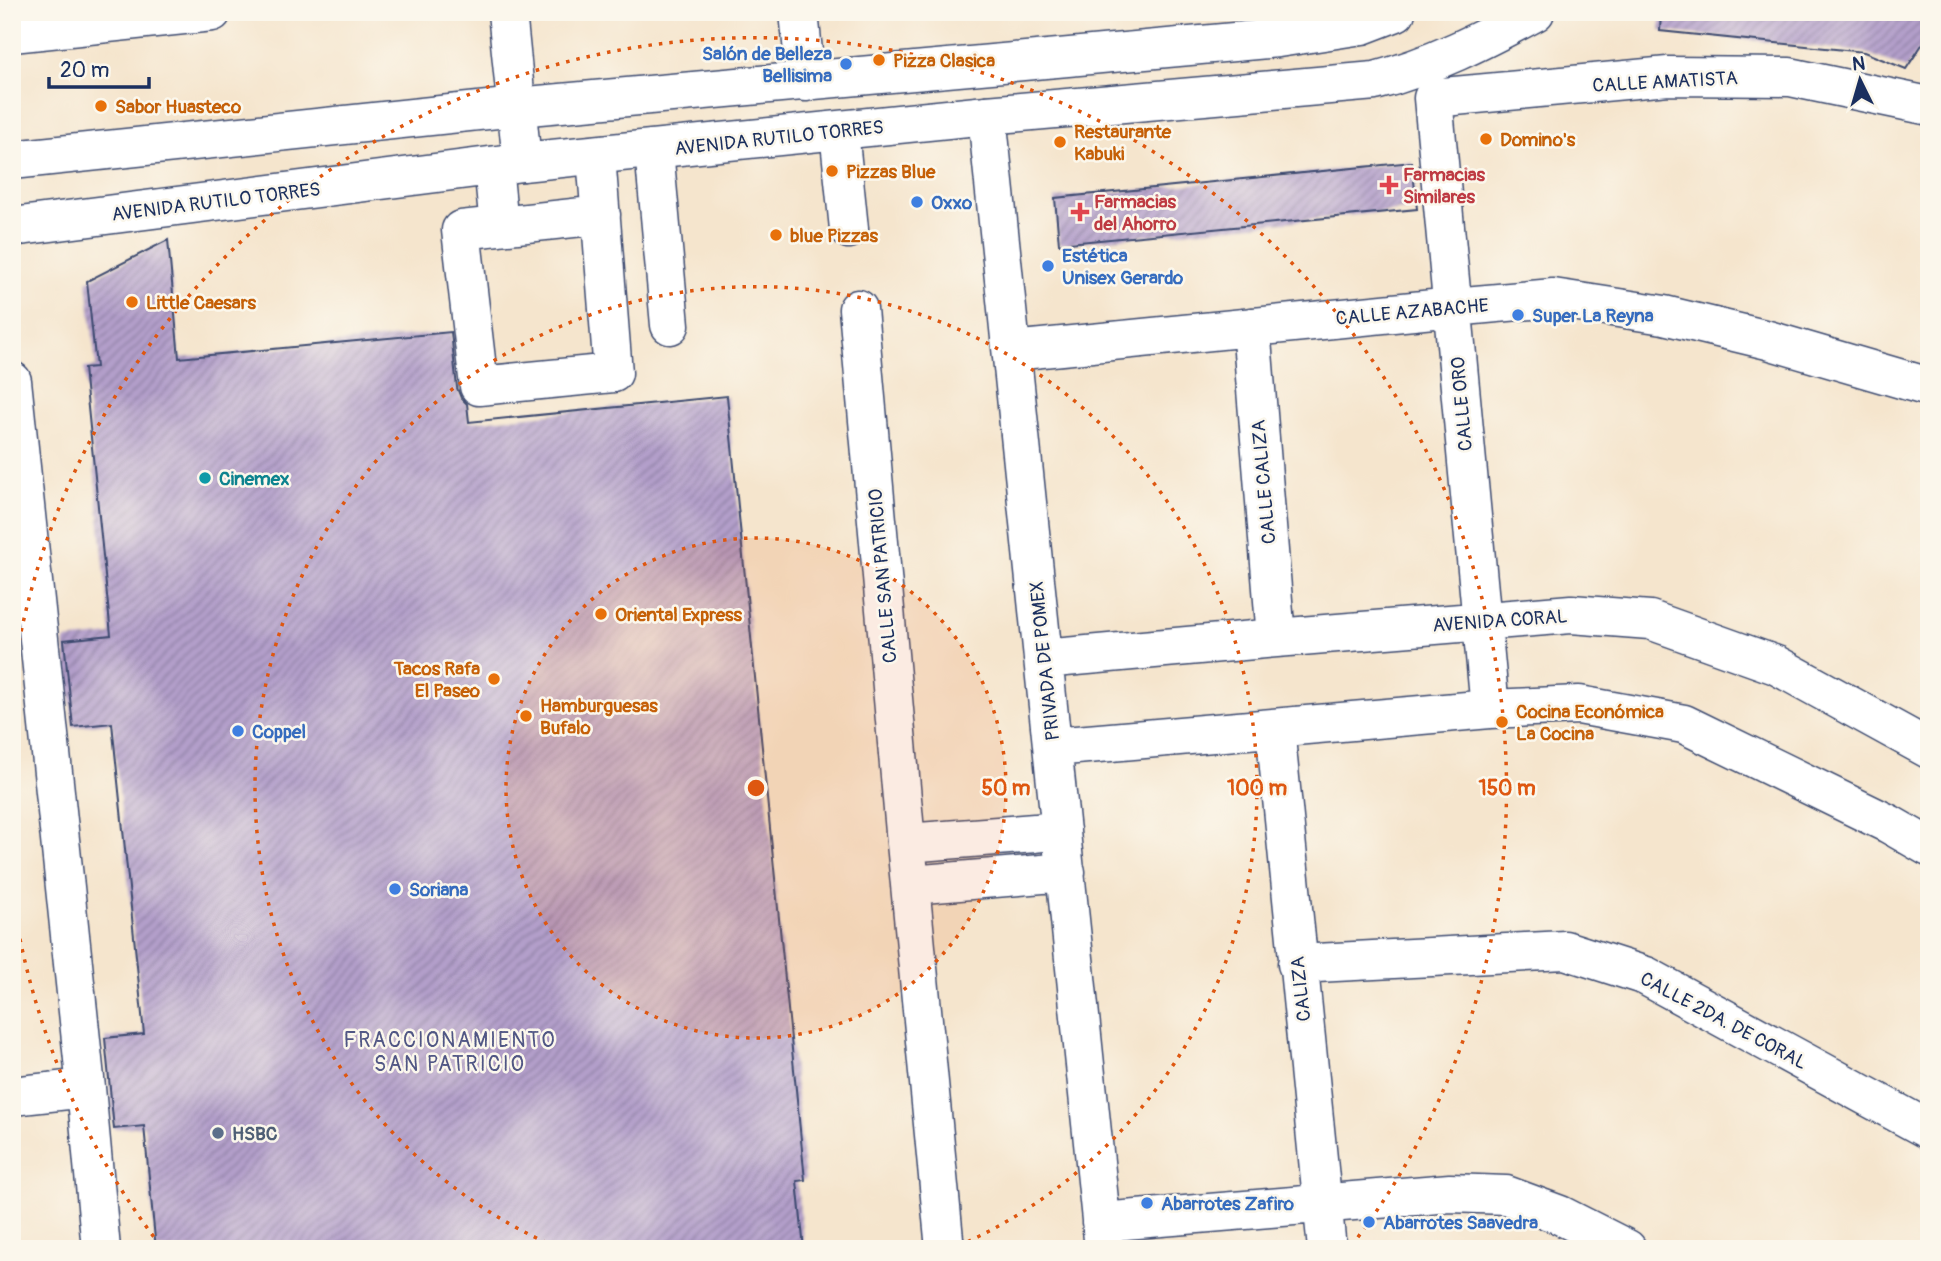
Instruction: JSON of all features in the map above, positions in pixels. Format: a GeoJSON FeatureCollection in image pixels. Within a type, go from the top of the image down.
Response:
{"type":"FeatureCollection","features":[{"type":"Feature","properties":{"kind":"street"},"geometry":{"type":"LineString","coordinates":[[12,33],[212,12]]}},
{"type":"Feature","properties":{"kind":"street"},"geometry":{"type":"LineString","coordinates":[[499,226],[517,107],[508,12]]}},
{"type":"Feature","properties":{"kind":"street"},"geometry":{"type":"LineString","coordinates":[[799,12],[806,82]]}},
{"type":"Feature","properties":{"kind":"street","name":"AVENIDA RUTILO TORRES"},"geometry":{"type":"LineString","coordinates":[[12,227],[507,164],[987,115],[1375,81],[1423,84],[1479,42],[1535,12]]}},
{"type":"Feature","properties":{"kind":"street"},"geometry":{"type":"LineString","coordinates":[[12,160],[517,107],[1278,38],[1373,16]]}},
{"type":"Feature","properties":{"kind":"street","name":"CALLE AMATISTA"},"geometry":{"type":"LineString","coordinates":[[1423,84],[1668,76],[1790,77],[1929,106]]}},
{"type":"Feature","properties":{"kind":"street","name":"CALLE ORO"},"geometry":{"type":"LineString","coordinates":[[1423,84],[1453,307],[1490,709]]}},
{"type":"Feature","properties":{"kind":"street","name":"PRIVADA DE POMEX"},"geometry":{"type":"LineString","coordinates":[[987,115],[1103,1236]]}},
{"type":"Feature","properties":{"kind":"street"},"geometry":{"type":"LineString","coordinates":[[839,131],[849,229]]}},
{"type":"Feature","properties":{"kind":"street"},"geometry":{"type":"LineString","coordinates":[[654,150],[670,325]]}},
{"type":"Feature","properties":{"kind":"street"},"geometry":{"type":"LineString","coordinates":[[596,156],[601,215],[613,373],[479,386],[461,230],[601,215]]}},
{"type":"Feature","properties":{"kind":"street","name":"CALLE AZABACHE"},"geometry":{"type":"LineString","coordinates":[[1012,351],[1553,298],[1664,315],[1768,340],[1929,387]]}},
{"type":"Feature","properties":{"kind":"street","name":"CALLE SAN PATRICIO"},"geometry":{"type":"LineString","coordinates":[[858,309],[945,1249]]}},
{"type":"Feature","properties":{"kind":"street","name":"CALLE CALIZA"},"geometry":{"type":"LineString","coordinates":[[1251,327],[1276,638]]}},
{"type":"Feature","properties":{"kind":"street"},"geometry":{"type":"LineString","coordinates":[[12,381],[23,596],[86,1088],[101,1249]]}},
{"type":"Feature","properties":{"kind":"street","name":"AVENIDA CORAL"},"geometry":{"type":"LineString","coordinates":[[1043,659],[1571,614],[1650,620],[1776,665],[1929,749]]}},
{"type":"Feature","properties":{"kind":"street"},"geometry":{"type":"LineString","coordinates":[[1053,747],[1490,709],[1579,705],[1684,724],[1889,824],[1929,847]]}},
{"type":"Feature","properties":{"kind":"street","name":"CALIZA"},"geometry":{"type":"LineString","coordinates":[[1275,729],[1327,1249]]}},
{"type":"Feature","properties":{"kind":"street"},"geometry":{"type":"LineString","coordinates":[[906,843],[1061,830]]}},
{"type":"Feature","properties":{"kind":"street"},"geometry":{"type":"LineString","coordinates":[[911,885],[1066,872]]}},
{"type":"Feature","properties":{"kind":"street","name":"CALLE 2DA. DE CORAL"},"geometry":{"type":"LineString","coordinates":[[1297,964],[1565,950],[1646,976],[1929,1130]]}},
{"type":"Feature","properties":{"kind":"street"},"geometry":{"type":"LineString","coordinates":[[12,1096],[86,1088]]}},
{"type":"Feature","properties":{"kind":"street"},"geometry":{"type":"LineString","coordinates":[[1103,1236],[1323,1204],[1450,1193],[1506,1195],[1560,1215],[1627,1249]]}},
{"type":"Feature","properties":{"kind":"building"},"geometry":{"type":"Polygon","coordinates":[[[1661,12],[1929,12],[1929,34],[1906,69],[1864,52],[1660,31],[1661,12]]]}},
{"type":"Feature","properties":{"kind":"building"},"geometry":{"type":"Polygon","coordinates":[[[1412,162],[1417,209],[1059,244],[1055,198],[1412,162]]]}},
{"type":"Feature","properties":{"kind":"building"},"geometry":{"type":"Polygon","coordinates":[[[168,240],[179,358],[451,332],[457,388],[467,404],[469,422],[727,396],[805,1180],[797,1181],[804,1249],[156,1249],[144,1126],[114,1129],[105,1038],[144,1034],[112,723],[73,727],[64,640],[111,635],[84,368],[96,367],[87,281],[168,240]]]}},
{"type":"Feature","properties":{"kind":"place","name":"Pizza Clasica"},"geometry":{"type":"Point","coordinates":[879,60]}},
{"type":"Feature","properties":{"kind":"place","name":"Salón de Belleza Bellisima"},"geometry":{"type":"Point","coordinates":[846,64]}},
{"type":"Feature","properties":{"kind":"place","name":"Sabor Huasteco"},"geometry":{"type":"Point","coordinates":[101,106]}},
{"type":"Feature","properties":{"kind":"place","name":"Domino's"},"geometry":{"type":"Point","coordinates":[1486,139]}},
{"type":"Feature","properties":{"kind":"place","name":"Restaurante Kabuki"},"geometry":{"type":"Point","coordinates":[1060,142]}},
{"type":"Feature","properties":{"kind":"place","name":"Pizzas Blue"},"geometry":{"type":"Point","coordinates":[832,171]}},
{"type":"Feature","properties":{"kind":"place","name":"Farmacias Similares"},"geometry":{"type":"Point","coordinates":[1389,185]}},
{"type":"Feature","properties":{"kind":"place","name":"Oxxo"},"geometry":{"type":"Point","coordinates":[917,202]}},
{"type":"Feature","properties":{"kind":"place","name":"Farmacias del Ahorro"},"geometry":{"type":"Point","coordinates":[1080,212]}},
{"type":"Feature","properties":{"kind":"place","name":"blue Pizzas"},"geometry":{"type":"Point","coordinates":[776,235]}},
{"type":"Feature","properties":{"kind":"place","name":"Estética Unisex Gerardo"},"geometry":{"type":"Point","coordinates":[1048,266]}},
{"type":"Feature","properties":{"kind":"place","name":"Little Caesars"},"geometry":{"type":"Point","coordinates":[132,302]}},
{"type":"Feature","properties":{"kind":"place","name":"Super La Reyna"},"geometry":{"type":"Point","coordinates":[1518,315]}},
{"type":"Feature","properties":{"kind":"place","name":"Cinemex"},"geometry":{"type":"Point","coordinates":[205,478]}},
{"type":"Feature","properties":{"kind":"place","name":"Oriental Express"},"geometry":{"type":"Point","coordinates":[601,614]}},
{"type":"Feature","properties":{"kind":"place","name":"Tacos Rafa El Paseo"},"geometry":{"type":"Point","coordinates":[494,679]}},
{"type":"Feature","properties":{"kind":"place","name":"Hamburguesas Bufalo"},"geometry":{"type":"Point","coordinates":[526,716]}},
{"type":"Feature","properties":{"kind":"place","name":"Cocina Económica La Cocina"},"geometry":{"type":"Point","coordinates":[1502,722]}},
{"type":"Feature","properties":{"kind":"place","name":"Coppel"},"geometry":{"type":"Point","coordinates":[238,731]}},
{"type":"Feature","properties":{"kind":"place","name":"Soriana"},"geometry":{"type":"Point","coordinates":[395,889]}},
{"type":"Feature","properties":{"kind":"place","name":"HSBC"},"geometry":{"type":"Point","coordinates":[218,1133]}},
{"type":"Feature","properties":{"kind":"place","name":"Abarrotes Zafiro"},"geometry":{"type":"Point","coordinates":[1147,1203]}},
{"type":"Feature","properties":{"kind":"place","name":"Abarrotes Saavedra"},"geometry":{"type":"Point","coordinates":[1369,1222]}},
{"type":"Feature","properties":{"kind":"district","name":"FRACCIONAMIENTO SAN PATRICIO"},"geometry":{"type":"Point","coordinates":[450,1052]}}]}
